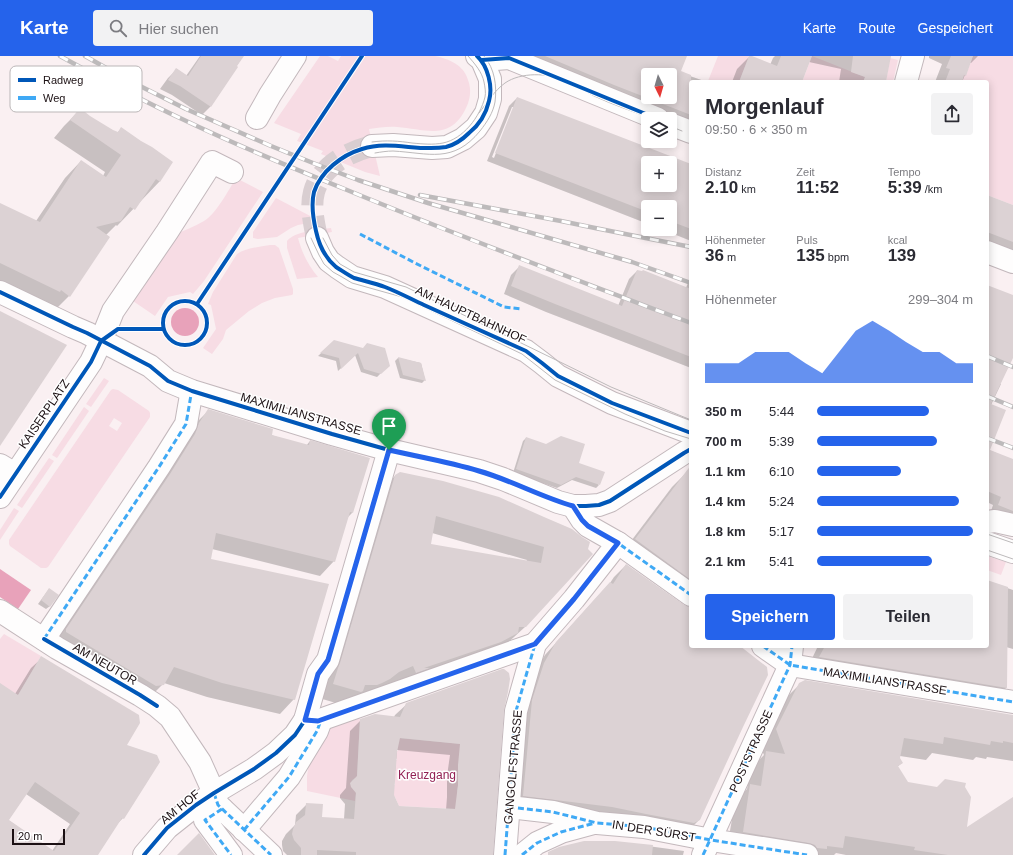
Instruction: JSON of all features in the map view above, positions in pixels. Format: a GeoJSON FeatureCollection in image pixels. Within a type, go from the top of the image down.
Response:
{"type":"FeatureCollection","features":[{"type":"Feature","properties":{"kind":"street"},"geometry":{"type":"LineString","coordinates":[[257,118],[295,56]]}},
{"type":"Feature","properties":{"kind":"street"},"geometry":{"type":"LineString","coordinates":[[907,80],[913,56]]}},
{"type":"Feature","properties":{"kind":"street"},"geometry":{"type":"LineString","coordinates":[[372,146],[393,145],[432,148],[447,147],[463,139],[476,128],[486,113],[490,99],[490,79],[480,58],[509,58],[641,112]]}},
{"type":"Feature","properties":{"kind":"street"},"geometry":{"type":"LineString","coordinates":[[677,127],[689,131]]}},
{"type":"Feature","properties":{"kind":"street","name":"KAISERPLATZ"},"geometry":{"type":"LineString","coordinates":[[0,497],[8,470],[91,362],[113,311],[167,232],[212,162],[232,172]]}},
{"type":"Feature","properties":{"kind":"street","name":"AM HAUPTBAHNHOF"},"geometry":{"type":"LineString","coordinates":[[317,238],[329,261],[352,277],[385,287],[526,351],[558,376],[612,403],[689,432]]}},
{"type":"Feature","properties":{"kind":"street"},"geometry":{"type":"LineString","coordinates":[[989,253],[1013,262]]}},
{"type":"Feature","properties":{"kind":"street","name":"MAXIMILIANSTRASSE"},"geometry":{"type":"LineString","coordinates":[[0,292],[88,333],[150,366],[168,381],[192,391],[389,450],[479,471],[503,479],[558,502],[573,506]]}},
{"type":"Feature","properties":{"kind":"street"},"geometry":{"type":"LineString","coordinates":[[44,639],[186,424],[191,395]]}},
{"type":"Feature","properties":{"kind":"street"},"geometry":{"type":"LineString","coordinates":[[244,830],[289,777],[317,731],[313,720],[318,674],[328,660],[389,450]]}},
{"type":"Feature","properties":{"kind":"street"},"geometry":{"type":"LineString","coordinates":[[573,506],[599,505],[610,501],[689,450]]}},
{"type":"Feature","properties":{"kind":"street"},"geometry":{"type":"LineString","coordinates":[[573,506],[588,526],[618,543],[689,594]]}},
{"type":"Feature","properties":{"kind":"street"},"geometry":{"type":"LineString","coordinates":[[989,522],[1013,525]]}},
{"type":"Feature","properties":{"kind":"street","name":"GANGOLFSTRASSE"},"geometry":{"type":"LineString","coordinates":[[506,855],[516,711],[535,644],[574,599],[618,543]]}},
{"type":"Feature","properties":{"kind":"street"},"geometry":{"type":"LineString","coordinates":[[989,544],[1013,552]]}},
{"type":"Feature","properties":{"kind":"street","name":"AM NEUTOR"},"geometry":{"type":"LineString","coordinates":[[0,611],[57,648],[140,695],[170,717],[200,762],[218,801]]}},
{"type":"Feature","properties":{"kind":"street"},"geometry":{"type":"LineString","coordinates":[[231,855],[205,820],[218,801],[313,720],[535,644]]}},
{"type":"Feature","properties":{"kind":"street","name":"MAXIMILIANSTRASSE"},"geometry":{"type":"LineString","coordinates":[[769,648],[791,656],[1013,702]]}},
{"type":"Feature","properties":{"kind":"street","name":"POSTSTRASSE"},"geometry":{"type":"LineString","coordinates":[[707,848],[791,656]]}},
{"type":"Feature","properties":{"kind":"street"},"geometry":{"type":"LineString","coordinates":[[218,801],[244,830],[271,855]]}},
{"type":"Feature","properties":{"kind":"street","name":"AM HOF"},"geometry":{"type":"LineString","coordinates":[[144,855],[167,828],[196,805],[218,801]]}},
{"type":"Feature","properties":{"kind":"street","name":"IN DER SÜRST"},"geometry":{"type":"LineString","coordinates":[[509,807],[553,812],[597,823],[644,827],[707,848],[807,855]]}},
{"type":"Feature","properties":{"kind":"street","name":"IN DER SÜRST"},"geometry":{"type":"LineString","coordinates":[[522,855],[537,843],[561,832],[597,823]]}},
{"type":"Feature","properties":{"kind":"green space"},"geometry":{"type":"Polygon","coordinates":[[[320,56],[328,56],[338,61],[341,56],[435,56],[446,59],[463,70],[466,75],[470,88],[468,103],[459,120],[444,130],[427,131],[394,127],[369,129],[380,176],[365,172],[321,154],[323,151],[297,141],[301,134],[274,123],[320,56]]]}},
{"type":"Feature","properties":{"kind":"green space"},"geometry":{"type":"Polygon","coordinates":[[[718,56],[749,56],[740,80],[708,80],[718,56]]]}},
{"type":"Feature","properties":{"kind":"green space"},"geometry":{"type":"Polygon","coordinates":[[[812,56],[865,77],[864,80],[803,80],[812,56]]]}},
{"type":"Feature","properties":{"kind":"green space"},"geometry":{"type":"Polygon","coordinates":[[[973,56],[1013,56],[1013,205],[989,196],[989,80],[963,80],[964,75],[966,75],[973,56]]]}},
{"type":"Feature","properties":{"kind":"green space"},"geometry":{"type":"Polygon","coordinates":[[[890,58],[898,60],[893,80],[886,80],[890,58]]]}},
{"type":"Feature","properties":{"kind":"green space"},"geometry":{"type":"Polygon","coordinates":[[[236,178],[263,192],[204,281],[193,294],[190,292],[168,297],[155,316],[130,299],[175,235],[208,218],[222,202],[236,178]]]}},
{"type":"Feature","properties":{"kind":"green space"},"geometry":{"type":"Polygon","coordinates":[[[276,198],[314,218],[315,221],[298,225],[277,237],[258,239],[253,238],[253,232],[276,198]]]}},
{"type":"Feature","properties":{"kind":"green space"},"geometry":{"type":"Polygon","coordinates":[[[331,228],[332,232],[298,238],[306,259],[318,277],[297,279],[287,248],[287,241],[295,235],[301,233],[331,228]]]}},
{"type":"Feature","properties":{"kind":"green space"},"geometry":{"type":"Polygon","coordinates":[[[275,245],[279,248],[293,289],[293,294],[262,303],[249,311],[226,330],[223,339],[212,354],[203,348],[216,329],[211,305],[208,304],[213,292],[237,254],[248,249],[275,245]]]}},
{"type":"Feature","properties":{"kind":"green space"},"geometry":{"type":"Polygon","coordinates":[[[104,378],[109,381],[91,407],[86,404],[104,378]]]}},
{"type":"Feature","properties":{"kind":"green space"},"geometry":{"type":"Polygon","coordinates":[[[111,390],[118,390],[149,411],[150,417],[48,567],[41,568],[10,546],[9,540],[111,390]],[[114,418],[109,426],[117,431],[122,423],[114,418]]]}},
{"type":"Feature","properties":{"kind":"green space"},"geometry":{"type":"Polygon","coordinates":[[[84,407],[89,411],[57,458],[52,455],[84,407]]]}},
{"type":"Feature","properties":{"kind":"green space"},"geometry":{"type":"Polygon","coordinates":[[[49,458],[54,461],[22,508],[17,505],[49,458]]]}},
{"type":"Feature","properties":{"kind":"green space"},"geometry":{"type":"Polygon","coordinates":[[[14,508],[19,511],[0,540],[0,530],[14,508]]]}},
{"type":"Feature","properties":{"kind":"green space"},"geometry":{"type":"Polygon","coordinates":[[[989,557],[1006,562],[1001,575],[989,571],[989,557]]]}},
{"type":"Feature","properties":{"kind":"green space"},"geometry":{"type":"Polygon","coordinates":[[[4,634],[41,656],[18,695],[0,685],[0,639],[4,634]]]}},
{"type":"Feature","properties":{"kind":"green space"},"geometry":{"type":"Polygon","coordinates":[[[360,718],[357,777],[352,780],[351,783],[356,791],[355,801],[307,791],[309,763],[322,737],[331,727],[360,718]]]}},
{"type":"Feature","properties":{"kind":"green space","name":"Kreuzgang"},"geometry":{"type":"Polygon","coordinates":[[[397,738],[462,744],[458,777],[460,779],[457,790],[458,809],[399,806],[395,797],[392,795],[393,785],[395,785],[394,772],[396,771],[394,771],[395,760],[397,759],[395,758],[396,751],[398,751],[396,749],[397,738]]]}},
{"type":"Feature","properties":{"kind":"shaded area"},"geometry":{"type":"Polygon","coordinates":[[[185,308],[195,312],[199,322],[195,332],[185,336],[175,332],[171,322],[175,312],[185,308]]]}},
{"type":"Feature","properties":{"kind":"shaded area"},"geometry":{"type":"Polygon","coordinates":[[[0,569],[31,590],[18,609],[0,597],[0,569]]]}},
{"type":"Feature","properties":{"kind":"building"},"geometry":{"type":"Polygon","coordinates":[[[201,56],[244,56],[211,107],[180,86],[168,80],[176,68],[188,76],[201,56]]]}},
{"type":"Feature","properties":{"kind":"building"},"geometry":{"type":"Polygon","coordinates":[[[545,56],[687,56],[681,71],[691,75],[691,80],[689,80],[689,114],[663,104],[677,104],[677,68],[641,68],[641,96],[545,56]]]}},
{"type":"Feature","properties":{"kind":"building"},"geometry":{"type":"Polygon","coordinates":[[[749,56],[777,66],[781,56],[812,56],[803,80],[740,80],[749,56]]]}},
{"type":"Feature","properties":{"kind":"building"},"geometry":{"type":"Polygon","coordinates":[[[853,56],[891,56],[886,80],[864,80],[865,77],[851,72],[853,56]]]}},
{"type":"Feature","properties":{"kind":"building"},"geometry":{"type":"Polygon","coordinates":[[[951,56],[973,56],[966,76],[964,75],[963,80],[946,80],[950,69],[946,68],[951,56]]]}},
{"type":"Feature","properties":{"kind":"building"},"geometry":{"type":"Polygon","coordinates":[[[517,97],[641,145],[641,148],[649,148],[670,156],[641,156],[641,192],[677,192],[677,159],[689,163],[689,228],[677,224],[677,200],[641,200],[641,209],[495,153],[517,97]]]}},
{"type":"Feature","properties":{"kind":"building"},"geometry":{"type":"Polygon","coordinates":[[[77,112],[85,112],[113,130],[118,132],[121,127],[173,162],[160,182],[156,179],[135,210],[130,207],[121,221],[96,227],[110,237],[70,297],[61,290],[60,292],[0,263],[0,203],[40,222],[81,160],[106,177],[121,155],[70,120],[77,112]]]}},
{"type":"Feature","properties":{"kind":"building"},"geometry":{"type":"Polygon","coordinates":[[[989,196],[1013,205],[1013,242],[989,233],[989,196]]]}},
{"type":"Feature","properties":{"kind":"building"},"geometry":{"type":"Polygon","coordinates":[[[519,265],[622,306],[637,270],[643,270],[689,288],[689,356],[555,304],[511,286],[519,265]]]}},
{"type":"Feature","properties":{"kind":"building"},"geometry":{"type":"Polygon","coordinates":[[[989,286],[1013,295],[1013,358],[991,404],[1006,410],[990,450],[1013,459],[1013,511],[998,505],[1001,497],[989,492],[989,286]]]}},
{"type":"Feature","properties":{"kind":"building"},"geometry":{"type":"Polygon","coordinates":[[[0,311],[67,345],[0,446],[0,311]]]}},
{"type":"Feature","properties":{"kind":"building"},"geometry":{"type":"Polygon","coordinates":[[[334,340],[363,348],[367,343],[385,348],[390,366],[381,374],[364,369],[358,353],[341,369],[339,358],[320,353],[334,340]]]}},
{"type":"Feature","properties":{"kind":"building"},"geometry":{"type":"Polygon","coordinates":[[[398,357],[421,363],[426,381],[403,375],[398,357]]]}},
{"type":"Feature","properties":{"kind":"building"},"geometry":{"type":"Polygon","coordinates":[[[208,409],[273,429],[272,435],[309,445],[310,440],[370,458],[353,513],[350,512],[335,562],[216,533],[211,559],[329,584],[295,700],[222,683],[174,667],[164,685],[156,686],[66,632],[66,629],[170,474],[195,434],[199,423],[208,409]]]}},
{"type":"Feature","properties":{"kind":"building"},"geometry":{"type":"Polygon","coordinates":[[[561,436],[585,444],[579,463],[605,472],[600,485],[576,477],[561,485],[516,469],[526,437],[546,444],[561,436]]]}},
{"type":"Feature","properties":{"kind":"building"},"geometry":{"type":"Polygon","coordinates":[[[689,468],[689,579],[635,539],[689,468]]]}},
{"type":"Feature","properties":{"kind":"building"},"geometry":{"type":"Polygon","coordinates":[[[400,472],[443,481],[499,497],[572,529],[590,542],[588,549],[593,554],[526,627],[519,627],[518,633],[501,642],[424,668],[430,668],[416,673],[413,666],[399,672],[390,679],[377,685],[365,685],[363,691],[361,692],[333,684],[395,475],[400,472]],[[436,516],[431,544],[541,563],[544,547],[436,516]]]}},
{"type":"Feature","properties":{"kind":"building"},"geometry":{"type":"Polygon","coordinates":[[[626,564],[684,605],[689,606],[689,648],[743,648],[767,667],[768,675],[700,820],[694,823],[612,807],[523,796],[532,700],[544,663],[556,642],[610,582],[613,584],[626,564]]]}},
{"type":"Feature","properties":{"kind":"building"},"geometry":{"type":"Polygon","coordinates":[[[989,581],[1008,587],[1007,688],[819,657],[824,648],[989,648],[989,581]]]}},
{"type":"Feature","properties":{"kind":"building"},"geometry":{"type":"Polygon","coordinates":[[[49,588],[59,595],[50,607],[41,600],[49,588]]]}},
{"type":"Feature","properties":{"kind":"building"},"geometry":{"type":"Polygon","coordinates":[[[41,656],[139,715],[140,723],[127,745],[157,755],[160,762],[124,819],[122,818],[98,855],[0,855],[0,683],[18,695],[41,656]],[[35,782],[9,820],[54,851],[80,813],[35,782]]]}},
{"type":"Feature","properties":{"kind":"building"},"geometry":{"type":"Polygon","coordinates":[[[502,669],[509,673],[510,679],[504,710],[493,855],[356,855],[356,852],[317,850],[317,855],[301,855],[301,848],[294,840],[292,834],[296,822],[305,815],[306,803],[323,804],[322,817],[354,819],[356,793],[351,787],[350,783],[357,776],[360,719],[375,714],[400,717],[406,703],[502,669]],[[400,738],[397,752],[394,795],[399,806],[455,809],[460,744],[400,738]]]}},
{"type":"Feature","properties":{"kind":"building"},"geometry":{"type":"Polygon","coordinates":[[[805,680],[1013,715],[1013,743],[991,741],[990,745],[944,737],[943,744],[904,738],[900,758],[903,763],[898,766],[908,782],[937,787],[945,779],[966,783],[965,787],[971,797],[967,827],[1013,797],[1013,855],[948,855],[914,850],[915,847],[845,836],[843,848],[827,846],[827,849],[817,848],[815,845],[809,843],[743,832],[750,784],[761,786],[766,751],[785,754],[776,729],[799,683],[805,680]]]}},
{"type":"Feature","properties":{"kind":"building"},"geometry":{"type":"Polygon","coordinates":[[[199,833],[215,855],[177,855],[199,833]]]}},
{"type":"Feature","properties":{"kind":"building"},"geometry":{"type":"Polygon","coordinates":[[[584,841],[615,841],[653,845],[652,855],[548,855],[548,852],[559,847],[584,841]]]}},
{"type":"Feature","properties":{"kind":"tunnel"},"geometry":{"type":"LineString","coordinates":[[317,238],[312,203],[314,192],[318,183],[329,168],[345,156],[372,146]]}},
{"type":"Feature","properties":{"kind":"tram line"},"geometry":{"type":"LineString","coordinates":[[372,142],[392,141],[439,144],[450,141],[464,132],[475,119],[483,105],[485,97],[485,88],[482,75],[468,56]]}},
{"type":"Feature","properties":{"kind":"tram line"},"geometry":{"type":"LineString","coordinates":[[375,153],[393,151],[440,154],[460,148],[470,141],[487,121],[493,110],[495,102],[496,90],[493,72],[484,56]]}},
{"type":"Feature","properties":{"kind":"tram line"},"geometry":{"type":"LineString","coordinates":[[504,56],[545,73]]}},
{"type":"Feature","properties":{"kind":"tram line"},"geometry":{"type":"LineString","coordinates":[[479,113],[494,93],[511,79],[526,75],[542,75],[565,80],[590,94],[641,115]]}},
{"type":"Feature","properties":{"kind":"tram line"},"geometry":{"type":"LineString","coordinates":[[677,129],[682,131]]}},
{"type":"Feature","properties":{"kind":"tram line"},"geometry":{"type":"LineString","coordinates":[[311,238],[324,264],[333,272],[352,283],[402,297],[522,354],[555,380],[625,414],[665,431],[689,438]]}},
{"type":"Feature","properties":{"kind":"tram line"},"geometry":{"type":"LineString","coordinates":[[323,238],[332,255],[340,264],[354,272],[406,287],[611,387],[689,419]]}},
{"type":"Feature","properties":{"kind":"tram line"},"geometry":{"type":"LineString","coordinates":[[989,535],[1013,543]]}},
{"type":"Feature","properties":{"kind":"tram line"},"geometry":{"type":"LineString","coordinates":[[989,551],[1013,559]]}},
{"type":"Feature","properties":{"kind":"railway"},"geometry":{"type":"LineString","coordinates":[[60,56],[78,66]]}},
{"type":"Feature","properties":{"kind":"railway"},"geometry":{"type":"LineString","coordinates":[[85,56],[103,66]]}},
{"type":"Feature","properties":{"kind":"railway"},"geometry":{"type":"LineString","coordinates":[[142,87],[186,109],[271,146],[358,180],[428,203],[632,262],[689,282]]}},
{"type":"Feature","properties":{"kind":"railway"},"geometry":{"type":"LineString","coordinates":[[142,100],[202,129],[264,156],[476,241],[689,322]]}},
{"type":"Feature","properties":{"kind":"railway"},"geometry":{"type":"LineString","coordinates":[[420,195],[689,247]]}},
{"type":"Feature","properties":{"kind":"railway"},"geometry":{"type":"LineString","coordinates":[[989,357],[1013,367]]}},
{"type":"Feature","properties":{"kind":"railway"},"geometry":{"type":"LineString","coordinates":[[989,397],[1013,407]]}},
{"type":"Feature","properties":{"kind":"railway"},"geometry":{"type":"LineString","coordinates":[[989,439],[1013,448]]}},
{"type":"Feature","properties":{"kind":"marked path"},"geometry":{"type":"LineString","coordinates":[[360,234],[504,307],[522,309]]}},
{"type":"Feature","properties":{"kind":"marked path"},"geometry":{"type":"LineString","coordinates":[[44,639],[186,424],[191,395]]}},
{"type":"Feature","properties":{"kind":"marked path"},"geometry":{"type":"LineString","coordinates":[[573,506],[588,526],[618,543],[689,594]]}},
{"type":"Feature","properties":{"kind":"marked path"},"geometry":{"type":"LineString","coordinates":[[505,855],[516,711],[535,644],[574,599],[618,543]]}},
{"type":"Feature","properties":{"kind":"marked path"},"geometry":{"type":"LineString","coordinates":[[305,720],[317,721],[535,644]]}},
{"type":"Feature","properties":{"kind":"marked path"},"geometry":{"type":"LineString","coordinates":[[766,648],[790,665],[1013,702]]}},
{"type":"Feature","properties":{"kind":"marked path"},"geometry":{"type":"LineString","coordinates":[[703,855],[790,665],[792,648]]}},
{"type":"Feature","properties":{"kind":"marked path"},"geometry":{"type":"LineString","coordinates":[[244,830],[289,777],[317,731],[321,720]]}},
{"type":"Feature","properties":{"kind":"marked path"},"geometry":{"type":"LineString","coordinates":[[214,793],[218,805],[271,855]]}},
{"type":"Feature","properties":{"kind":"marked path"},"geometry":{"type":"LineString","coordinates":[[509,807],[553,812],[597,823],[644,827],[711,840],[807,855]]}},
{"type":"Feature","properties":{"kind":"marked path"},"geometry":{"type":"LineString","coordinates":[[222,809],[205,820],[231,855]]}},
{"type":"Feature","properties":{"kind":"marked path"},"geometry":{"type":"LineString","coordinates":[[522,855],[537,843],[561,832],[595,823]]}},
{"type":"Feature","properties":{"kind":"cycle path"},"geometry":{"type":"LineString","coordinates":[[197,304],[362,56]]}},
{"type":"Feature","properties":{"kind":"cycle path"},"geometry":{"type":"LineString","coordinates":[[477,56],[487,71],[490,83],[490,95],[488,106],[482,119],[464,137],[446,147],[425,148],[383,146],[362,149],[347,155],[333,165],[322,177],[314,192],[313,216],[319,241],[328,259],[336,267],[354,278],[390,289],[526,351],[558,376],[612,403],[689,432]]}},
{"type":"Feature","properties":{"kind":"cycle path"},"geometry":{"type":"LineString","coordinates":[[482,60],[509,58],[641,112]]}},
{"type":"Feature","properties":{"kind":"cycle path"},"geometry":{"type":"LineString","coordinates":[[0,292],[87,333],[150,366],[168,381],[192,391],[389,450],[479,471],[503,479],[558,502],[573,506],[599,505],[610,501],[689,450]]}},
{"type":"Feature","properties":{"kind":"cycle path"},"geometry":{"type":"LineString","coordinates":[[189,301],[194,302],[201,307],[206,314],[207,323],[206,332],[201,339],[194,344],[181,345],[176,344],[169,339],[164,332],[163,319],[164,314],[169,307],[176,302],[189,301]]}},
{"type":"Feature","properties":{"kind":"cycle path"},"geometry":{"type":"LineString","coordinates":[[0,497],[91,362],[101,341],[118,329],[163,329]]}},
{"type":"Feature","properties":{"kind":"cycle path"},"geometry":{"type":"LineString","coordinates":[[44,639],[157,706]]}},
{"type":"Feature","properties":{"kind":"cycle path"},"geometry":{"type":"LineString","coordinates":[[144,855],[167,828],[196,805],[254,769],[276,753],[295,735],[305,720]]}},
{"type":"Feature","properties":{"kind":"route"},"geometry":{"type":"LineString","coordinates":[[389,450],[479,471],[503,479],[558,502],[573,506],[588,526],[618,543],[574,599],[535,644],[318,721],[305,720],[318,674],[328,660],[389,450]]}}]}
